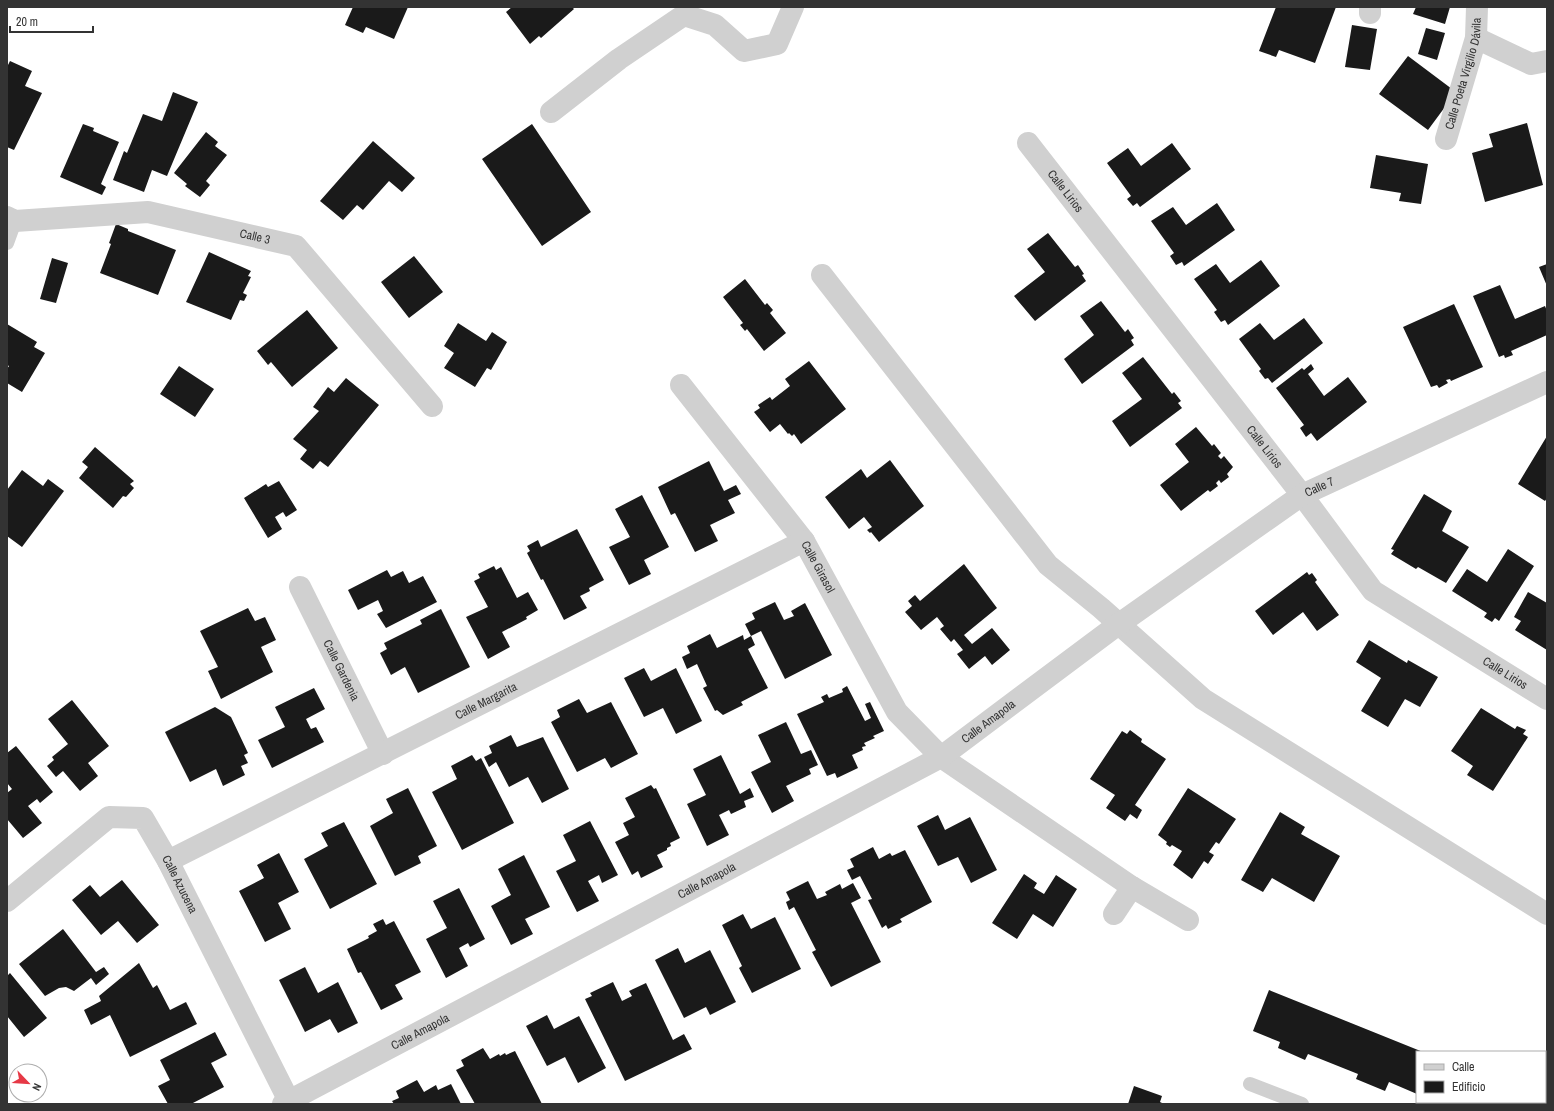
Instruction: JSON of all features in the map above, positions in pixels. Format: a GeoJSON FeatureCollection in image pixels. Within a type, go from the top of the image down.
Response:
{"type":"FeatureCollection","features":[{"type":"Feature","properties":{"kind":"street"},"geometry":{"type":"LineString","coordinates":[[550,112],[619,59],[684,15],[715,25],[744,51],[777,44],[793,7]]}},
{"type":"Feature","properties":{"kind":"street","name":"Calle Poeta Virgilio Dávila"},"geometry":{"type":"LineString","coordinates":[[1446,139],[1476,38],[1477,7]]}},
{"type":"Feature","properties":{"kind":"street"},"geometry":{"type":"LineString","coordinates":[[1476,38],[1531,64],[1547,61]]}},
{"type":"Feature","properties":{"kind":"street","name":"Calle Lirios"},"geometry":{"type":"LineString","coordinates":[[1028,143],[1302,495],[1373,591],[1547,699]]}},
{"type":"Feature","properties":{"kind":"street","name":"Calle 3"},"geometry":{"type":"LineString","coordinates":[[11,219],[148,212],[296,246],[432,406]]}},
{"type":"Feature","properties":{"kind":"street"},"geometry":{"type":"LineString","coordinates":[[822,275],[1048,565],[1116,627],[1203,699],[1547,914]]}},
{"type":"Feature","properties":{"kind":"street","name":"Calle 7"},"geometry":{"type":"LineString","coordinates":[[1116,627],[1302,495],[1547,382]]}},
{"type":"Feature","properties":{"kind":"street","name":"Calle Girasol"},"geometry":{"type":"LineString","coordinates":[[681,385],[804,541],[897,712],[942,757],[1132,887],[1188,920]]}},
{"type":"Feature","properties":{"kind":"street","name":"Calle Margarita"},"geometry":{"type":"LineString","coordinates":[[168,861],[804,541]]}},
{"type":"Feature","properties":{"kind":"street","name":"Calle Gardenia"},"geometry":{"type":"LineString","coordinates":[[300,587],[383,754]]}},
{"type":"Feature","properties":{"kind":"street","name":"Calle Amapola"},"geometry":{"type":"LineString","coordinates":[[286,1102],[942,757],[1116,627]]}},
{"type":"Feature","properties":{"kind":"street","name":"Calle Azucena"},"geometry":{"type":"LineString","coordinates":[[7,901],[110,818],[143,818],[168,861],[286,1102]]}},
{"type":"Feature","properties":{"kind":"street"},"geometry":{"type":"LineString","coordinates":[[1114,914],[1132,887]]}},
{"type":"Feature","properties":{"kind":"lane"},"geometry":{"type":"LineString","coordinates":[[7,242],[11,219]]}},
{"type":"Feature","properties":{"kind":"lane"},"geometry":{"type":"LineString","coordinates":[[1250,1084],[1302,1104]]}},
{"type":"Feature","properties":{"kind":"building"},"geometry":{"type":"Polygon","coordinates":[[[353,7],[408,7],[394,39],[366,27],[363,33],[345,25],[353,7]]]}},
{"type":"Feature","properties":{"kind":"building"},"geometry":{"type":"Polygon","coordinates":[[[512,7],[572,7],[574,9],[541,38],[539,36],[530,44],[506,12],[512,7]]]}},
{"type":"Feature","properties":{"kind":"building"},"geometry":{"type":"Polygon","coordinates":[[[1276,7],[1336,7],[1315,63],[1279,50],[1276,57],[1259,51],[1276,7]]]}},
{"type":"Feature","properties":{"kind":"building"},"geometry":{"type":"Polygon","coordinates":[[[1416,7],[1450,7],[1445,24],[1413,14],[1416,7]]]}},
{"type":"Feature","properties":{"kind":"building"},"geometry":{"type":"Polygon","coordinates":[[[1352,25],[1377,29],[1370,70],[1345,67],[1352,25]]]}},
{"type":"Feature","properties":{"kind":"building"},"geometry":{"type":"Polygon","coordinates":[[[1426,28],[1445,33],[1437,60],[1418,54],[1426,28]]]}},
{"type":"Feature","properties":{"kind":"building"},"geometry":{"type":"Polygon","coordinates":[[[1408,56],[1456,92],[1428,130],[1379,94],[1408,56]]]}},
{"type":"Feature","properties":{"kind":"building"},"geometry":{"type":"Polygon","coordinates":[[[10,61],[32,71],[25,86],[42,93],[14,150],[7,147],[7,67],[10,61]]]}},
{"type":"Feature","properties":{"kind":"building"},"geometry":{"type":"Polygon","coordinates":[[[173,92],[198,102],[167,176],[152,170],[144,192],[113,180],[124,151],[127,153],[143,114],[162,121],[173,92]]]}},
{"type":"Feature","properties":{"kind":"building"},"geometry":{"type":"Polygon","coordinates":[[[1527,123],[1543,185],[1485,202],[1472,153],[1493,147],[1489,134],[1527,123]]]}},
{"type":"Feature","properties":{"kind":"building"},"geometry":{"type":"Polygon","coordinates":[[[83,124],[94,128],[93,131],[119,142],[101,184],[106,187],[102,195],[60,177],[83,124]]]}},
{"type":"Feature","properties":{"kind":"building"},"geometry":{"type":"Polygon","coordinates":[[[532,124],[591,212],[542,246],[482,159],[532,124]]]}},
{"type":"Feature","properties":{"kind":"building"},"geometry":{"type":"Polygon","coordinates":[[[206,132],[218,142],[215,146],[227,155],[206,181],[210,185],[200,197],[185,186],[187,184],[174,173],[206,132]]]}},
{"type":"Feature","properties":{"kind":"building"},"geometry":{"type":"Polygon","coordinates":[[[373,141],[415,178],[402,192],[389,181],[363,210],[357,205],[343,220],[320,201],[373,141]]]}},
{"type":"Feature","properties":{"kind":"building"},"geometry":{"type":"Polygon","coordinates":[[[1172,143],[1191,169],[1140,207],[1137,203],[1133,206],[1127,199],[1131,196],[1107,163],[1128,148],[1141,166],[1172,143]]]}},
{"type":"Feature","properties":{"kind":"building"},"geometry":{"type":"Polygon","coordinates":[[[1376,155],[1428,164],[1421,204],[1399,201],[1401,193],[1370,188],[1376,155]]]}},
{"type":"Feature","properties":{"kind":"building"},"geometry":{"type":"Polygon","coordinates":[[[1217,203],[1235,230],[1184,266],[1182,262],[1176,265],[1170,256],[1174,253],[1151,221],[1173,207],[1186,225],[1217,203]]]}},
{"type":"Feature","properties":{"kind":"building"},"geometry":{"type":"Polygon","coordinates":[[[116,224],[128,229],[128,231],[176,250],[158,295],[100,273],[111,244],[109,243],[116,224]]]}},
{"type":"Feature","properties":{"kind":"building"},"geometry":{"type":"Polygon","coordinates":[[[1048,233],[1075,267],[1078,265],[1084,274],[1082,275],[1086,281],[1035,321],[1014,296],[1045,272],[1027,249],[1048,233]]]}},
{"type":"Feature","properties":{"kind":"building"},"geometry":{"type":"Polygon","coordinates":[[[209,252],[251,271],[248,276],[251,277],[243,293],[247,295],[244,301],[240,300],[231,320],[186,302],[209,252]]]}},
{"type":"Feature","properties":{"kind":"building"},"geometry":{"type":"Polygon","coordinates":[[[414,256],[443,292],[409,318],[381,282],[414,256]]]}},
{"type":"Feature","properties":{"kind":"building"},"geometry":{"type":"Polygon","coordinates":[[[52,258],[68,263],[56,303],[40,299],[52,258]]]}},
{"type":"Feature","properties":{"kind":"building"},"geometry":{"type":"Polygon","coordinates":[[[1261,260],[1280,286],[1228,325],[1225,320],[1221,322],[1214,312],[1217,310],[1194,279],[1216,264],[1230,283],[1261,260]]]}},
{"type":"Feature","properties":{"kind":"building"},"geometry":{"type":"Polygon","coordinates":[[[1547,264],[1547,286],[1539,267],[1547,264]]]}},
{"type":"Feature","properties":{"kind":"building"},"geometry":{"type":"Polygon","coordinates":[[[745,279],[765,305],[767,303],[773,310],[770,313],[786,333],[764,351],[747,329],[745,331],[740,325],[743,323],[723,297],[745,279]]]}},
{"type":"Feature","properties":{"kind":"building"},"geometry":{"type":"Polygon","coordinates":[[[1500,285],[1515,319],[1545,306],[1547,311],[1547,335],[1511,351],[1513,355],[1505,358],[1504,355],[1499,357],[1473,296],[1500,285]]]}},
{"type":"Feature","properties":{"kind":"building"},"geometry":{"type":"Polygon","coordinates":[[[1101,301],[1125,332],[1128,329],[1134,338],[1131,340],[1134,345],[1082,384],[1064,359],[1094,335],[1080,316],[1101,301]]]}},
{"type":"Feature","properties":{"kind":"building"},"geometry":{"type":"Polygon","coordinates":[[[1454,304],[1483,367],[1451,381],[1450,379],[1446,380],[1448,383],[1439,388],[1437,385],[1431,387],[1403,327],[1454,304]]]}},
{"type":"Feature","properties":{"kind":"building"},"geometry":{"type":"Polygon","coordinates":[[[307,310],[338,348],[292,387],[271,362],[268,365],[257,351],[307,310]]]}},
{"type":"Feature","properties":{"kind":"building"},"geometry":{"type":"Polygon","coordinates":[[[1304,318],[1323,343],[1272,383],[1268,378],[1265,379],[1259,371],[1261,369],[1239,339],[1260,323],[1274,340],[1304,318]]]}},
{"type":"Feature","properties":{"kind":"building"},"geometry":{"type":"Polygon","coordinates":[[[458,323],[486,341],[492,332],[507,342],[491,370],[487,368],[475,387],[444,368],[454,353],[444,346],[458,323]]]}},
{"type":"Feature","properties":{"kind":"building"},"geometry":{"type":"Polygon","coordinates":[[[7,324],[37,342],[34,347],[45,353],[22,392],[7,383],[7,369],[9,366],[7,365],[7,324]]]}},
{"type":"Feature","properties":{"kind":"building"},"geometry":{"type":"Polygon","coordinates":[[[1143,357],[1172,394],[1174,392],[1181,401],[1178,403],[1182,408],[1130,447],[1112,421],[1142,399],[1122,373],[1143,357]]]}},
{"type":"Feature","properties":{"kind":"building"},"geometry":{"type":"Polygon","coordinates":[[[809,361],[846,409],[801,444],[794,434],[792,436],[789,433],[788,434],[780,424],[770,432],[754,412],[760,408],[758,405],[770,397],[772,400],[790,386],[785,379],[809,361]]]}},
{"type":"Feature","properties":{"kind":"building"},"geometry":{"type":"Polygon","coordinates":[[[1311,364],[1314,369],[1308,374],[1324,396],[1348,377],[1367,402],[1317,441],[1311,433],[1306,437],[1300,428],[1304,425],[1276,388],[1302,368],[1304,370],[1311,364]]]}},
{"type":"Feature","properties":{"kind":"building"},"geometry":{"type":"Polygon","coordinates":[[[179,366],[214,389],[195,417],[160,394],[179,366]]]}},
{"type":"Feature","properties":{"kind":"building"},"geometry":{"type":"Polygon","coordinates":[[[346,378],[379,405],[328,467],[320,461],[313,469],[300,459],[307,450],[293,439],[319,411],[313,407],[328,387],[334,392],[346,378]]]}},
{"type":"Feature","properties":{"kind":"building"},"geometry":{"type":"Polygon","coordinates":[[[1196,427],[1212,446],[1214,444],[1221,453],[1218,456],[1221,459],[1224,456],[1233,467],[1227,474],[1229,477],[1221,483],[1219,480],[1216,483],[1218,486],[1210,492],[1208,490],[1181,511],[1160,485],[1189,462],[1175,444],[1196,427]]]}},
{"type":"Feature","properties":{"kind":"building"},"geometry":{"type":"Polygon","coordinates":[[[1547,436],[1547,498],[1545,501],[1518,484],[1547,436]]]}},
{"type":"Feature","properties":{"kind":"building"},"geometry":{"type":"Polygon","coordinates":[[[95,447],[134,481],[130,484],[134,488],[126,497],[123,496],[113,508],[79,478],[88,467],[82,462],[95,447]]]}},
{"type":"Feature","properties":{"kind":"building"},"geometry":{"type":"Polygon","coordinates":[[[890,460],[924,506],[879,542],[871,532],[870,533],[867,530],[872,527],[864,517],[849,529],[825,497],[861,469],[867,478],[890,460]]]}},
{"type":"Feature","properties":{"kind":"building"},"geometry":{"type":"Polygon","coordinates":[[[709,461],[724,491],[736,485],[741,494],[728,500],[735,513],[710,525],[718,541],[695,552],[675,513],[671,515],[658,487],[709,461]]]}},
{"type":"Feature","properties":{"kind":"building"},"geometry":{"type":"Polygon","coordinates":[[[22,470],[43,486],[48,479],[64,491],[22,547],[7,536],[7,490],[22,470]]]}},
{"type":"Feature","properties":{"kind":"building"},"geometry":{"type":"Polygon","coordinates":[[[279,481],[297,510],[286,517],[283,512],[275,517],[282,529],[268,538],[244,498],[266,484],[268,487],[279,481]]]}},
{"type":"Feature","properties":{"kind":"building"},"geometry":{"type":"Polygon","coordinates":[[[1424,494],[1452,511],[1442,531],[1469,547],[1446,583],[1418,567],[1416,569],[1391,554],[1394,550],[1391,549],[1424,494]]]}},
{"type":"Feature","properties":{"kind":"building"},"geometry":{"type":"Polygon","coordinates":[[[642,495],[669,547],[644,560],[651,574],[629,585],[609,547],[630,537],[615,509],[642,495]]]}},
{"type":"Feature","properties":{"kind":"building"},"geometry":{"type":"Polygon","coordinates":[[[577,529],[604,580],[589,588],[590,591],[580,596],[587,608],[564,620],[543,579],[541,580],[527,553],[530,551],[527,546],[538,540],[541,547],[577,529]]]}},
{"type":"Feature","properties":{"kind":"building"},"geometry":{"type":"Polygon","coordinates":[[[1508,549],[1534,566],[1499,621],[1495,618],[1492,622],[1484,617],[1487,613],[1452,591],[1467,569],[1487,582],[1508,549]]]}},
{"type":"Feature","properties":{"kind":"building"},"geometry":{"type":"Polygon","coordinates":[[[964,564],[997,608],[964,635],[972,644],[992,628],[1010,650],[992,665],[985,656],[969,669],[957,654],[963,650],[954,639],[951,642],[940,629],[944,626],[937,617],[921,630],[905,612],[912,606],[908,601],[915,595],[920,601],[964,564]]]}},
{"type":"Feature","properties":{"kind":"building"},"geometry":{"type":"Polygon","coordinates":[[[494,566],[496,570],[501,567],[517,598],[528,592],[538,610],[526,617],[527,619],[502,632],[510,647],[488,659],[466,617],[488,607],[474,581],[480,578],[478,574],[494,566]]]}},
{"type":"Feature","properties":{"kind":"building"},"geometry":{"type":"Polygon","coordinates":[[[387,570],[391,577],[403,571],[409,583],[423,576],[437,602],[386,628],[377,614],[383,611],[378,600],[358,610],[348,590],[387,570]]]}},
{"type":"Feature","properties":{"kind":"building"},"geometry":{"type":"Polygon","coordinates":[[[1307,572],[1309,575],[1312,573],[1317,580],[1315,582],[1339,615],[1317,631],[1303,612],[1273,635],[1255,611],[1307,572]]]}},
{"type":"Feature","properties":{"kind":"building"},"geometry":{"type":"Polygon","coordinates":[[[1528,592],[1547,603],[1547,650],[1515,630],[1521,621],[1514,617],[1528,592]]]}},
{"type":"Feature","properties":{"kind":"building"},"geometry":{"type":"Polygon","coordinates":[[[775,602],[784,620],[794,616],[791,611],[805,603],[832,655],[785,679],[761,631],[751,636],[745,624],[755,619],[752,613],[775,602]]]}},
{"type":"Feature","properties":{"kind":"building"},"geometry":{"type":"Polygon","coordinates":[[[248,608],[255,621],[265,617],[276,640],[261,647],[273,672],[221,699],[208,671],[218,667],[200,631],[248,608]]]}},
{"type":"Feature","properties":{"kind":"building"},"geometry":{"type":"Polygon","coordinates":[[[441,609],[470,667],[418,693],[405,667],[391,675],[380,653],[387,649],[384,643],[422,624],[420,620],[441,609]]]}},
{"type":"Feature","properties":{"kind":"building"},"geometry":{"type":"Polygon","coordinates":[[[710,634],[717,648],[743,635],[744,640],[751,636],[755,645],[748,649],[768,688],[741,702],[743,705],[723,715],[717,710],[715,711],[703,688],[707,686],[697,664],[687,669],[682,657],[690,653],[687,646],[710,634]]]}},
{"type":"Feature","properties":{"kind":"building"},"geometry":{"type":"Polygon","coordinates":[[[1369,640],[1407,663],[1408,660],[1438,677],[1420,707],[1405,699],[1388,727],[1361,711],[1381,678],[1356,662],[1369,640]]]}},
{"type":"Feature","properties":{"kind":"building"},"geometry":{"type":"Polygon","coordinates":[[[644,668],[651,681],[676,668],[702,721],[676,734],[663,708],[644,717],[624,678],[644,668]]]}},
{"type":"Feature","properties":{"kind":"building"},"geometry":{"type":"Polygon","coordinates":[[[847,686],[865,721],[871,718],[865,704],[870,702],[884,731],[873,736],[875,738],[864,743],[866,746],[862,747],[863,750],[852,755],[858,768],[837,778],[835,773],[827,776],[797,714],[824,702],[821,697],[827,694],[829,698],[843,692],[842,689],[847,686]]]}},
{"type":"Feature","properties":{"kind":"building"},"geometry":{"type":"Polygon","coordinates":[[[314,688],[325,709],[306,719],[311,729],[316,727],[324,742],[272,768],[258,740],[285,727],[275,707],[314,688]]]}},
{"type":"Feature","properties":{"kind":"building"},"geometry":{"type":"Polygon","coordinates":[[[579,699],[587,713],[611,702],[638,754],[611,768],[605,758],[577,772],[551,722],[560,717],[557,710],[579,699]]]}},
{"type":"Feature","properties":{"kind":"building"},"geometry":{"type":"Polygon","coordinates":[[[72,700],[109,746],[88,763],[98,776],[80,791],[63,771],[56,777],[47,766],[54,760],[52,757],[68,744],[48,719],[72,700]]]}},
{"type":"Feature","properties":{"kind":"building"},"geometry":{"type":"Polygon","coordinates":[[[215,707],[231,717],[248,753],[244,755],[248,763],[241,766],[245,775],[223,786],[216,769],[190,782],[165,732],[215,707]]]}},
{"type":"Feature","properties":{"kind":"building"},"geometry":{"type":"Polygon","coordinates":[[[1481,708],[1515,729],[1517,726],[1526,730],[1523,734],[1528,737],[1493,791],[1467,775],[1473,766],[1451,751],[1481,708]]]}},
{"type":"Feature","properties":{"kind":"building"},"geometry":{"type":"Polygon","coordinates":[[[786,722],[801,754],[811,750],[818,765],[809,769],[811,774],[786,786],[794,801],[772,813],[751,772],[771,762],[758,735],[786,722]]]}},
{"type":"Feature","properties":{"kind":"building"},"geometry":{"type":"Polygon","coordinates":[[[1130,730],[1142,739],[1141,742],[1166,759],[1135,805],[1142,810],[1137,819],[1130,814],[1125,821],[1106,808],[1115,795],[1090,779],[1122,731],[1127,734],[1130,730]]]}},
{"type":"Feature","properties":{"kind":"building"},"geometry":{"type":"Polygon","coordinates":[[[511,735],[517,747],[543,737],[569,789],[542,803],[528,777],[509,787],[496,762],[489,767],[484,757],[492,753],[489,746],[511,735]]]}},
{"type":"Feature","properties":{"kind":"building"},"geometry":{"type":"Polygon","coordinates":[[[16,746],[53,792],[40,803],[37,799],[28,806],[42,823],[23,838],[7,819],[7,793],[12,789],[7,783],[7,753],[16,746]]]}},
{"type":"Feature","properties":{"kind":"building"},"geometry":{"type":"Polygon","coordinates":[[[472,755],[476,761],[481,758],[514,823],[462,850],[432,792],[457,779],[451,766],[472,755]]]}},
{"type":"Feature","properties":{"kind":"building"},"geometry":{"type":"Polygon","coordinates":[[[721,755],[740,794],[750,788],[754,797],[744,801],[746,807],[731,814],[729,810],[719,815],[729,835],[707,846],[687,804],[706,795],[693,769],[721,755]]]}},
{"type":"Feature","properties":{"kind":"building"},"geometry":{"type":"Polygon","coordinates":[[[651,785],[654,789],[656,788],[680,838],[670,843],[671,846],[667,848],[667,850],[657,855],[663,867],[641,878],[638,871],[632,875],[615,842],[629,835],[623,823],[635,817],[625,798],[651,785]]]}},
{"type":"Feature","properties":{"kind":"building"},"geometry":{"type":"Polygon","coordinates":[[[408,788],[437,846],[418,856],[421,863],[395,876],[370,826],[393,813],[386,799],[408,788]]]}},
{"type":"Feature","properties":{"kind":"building"},"geometry":{"type":"Polygon","coordinates":[[[1188,788],[1236,819],[1219,844],[1216,842],[1209,852],[1214,855],[1208,864],[1204,861],[1192,879],[1173,865],[1182,851],[1172,845],[1170,847],[1166,844],[1167,842],[1158,835],[1188,788]]]}},
{"type":"Feature","properties":{"kind":"building"},"geometry":{"type":"Polygon","coordinates":[[[1280,812],[1305,827],[1301,834],[1340,856],[1314,902],[1272,878],[1263,892],[1241,880],[1280,812]]]}},
{"type":"Feature","properties":{"kind":"building"},"geometry":{"type":"Polygon","coordinates":[[[938,815],[945,830],[970,817],[997,870],[971,883],[958,857],[938,866],[917,826],[938,815]]]}},
{"type":"Feature","properties":{"kind":"building"},"geometry":{"type":"Polygon","coordinates":[[[590,821],[618,875],[602,883],[599,875],[588,881],[599,901],[577,912],[556,871],[576,861],[563,835],[590,821]]]}},
{"type":"Feature","properties":{"kind":"building"},"geometry":{"type":"Polygon","coordinates":[[[344,822],[377,884],[330,909],[304,859],[328,846],[321,833],[344,822]]]}},
{"type":"Feature","properties":{"kind":"building"},"geometry":{"type":"Polygon","coordinates":[[[873,847],[879,859],[890,853],[892,856],[905,850],[932,902],[900,919],[902,922],[888,929],[886,925],[882,928],[868,900],[872,899],[860,876],[852,880],[847,870],[854,867],[850,859],[873,847]]]}},
{"type":"Feature","properties":{"kind":"building"},"geometry":{"type":"Polygon","coordinates":[[[279,853],[299,892],[278,903],[291,929],[265,942],[239,891],[264,878],[257,865],[279,853]]]}},
{"type":"Feature","properties":{"kind":"building"},"geometry":{"type":"Polygon","coordinates":[[[524,855],[550,907],[525,919],[533,934],[511,945],[491,906],[511,895],[498,869],[524,855]]]}},
{"type":"Feature","properties":{"kind":"building"},"geometry":{"type":"Polygon","coordinates":[[[1024,874],[1037,883],[1034,888],[1044,894],[1056,875],[1077,889],[1053,927],[1033,914],[1017,939],[992,923],[1024,874]]]}},
{"type":"Feature","properties":{"kind":"building"},"geometry":{"type":"Polygon","coordinates":[[[122,880],[159,925],[137,943],[118,921],[101,935],[72,900],[90,885],[100,897],[122,880]]]}},
{"type":"Feature","properties":{"kind":"building"},"geometry":{"type":"Polygon","coordinates":[[[808,881],[817,899],[827,895],[825,892],[840,884],[842,889],[853,883],[861,898],[851,903],[881,962],[831,987],[812,952],[816,950],[794,907],[789,910],[786,902],[790,900],[786,892],[808,881]]]}},
{"type":"Feature","properties":{"kind":"building"},"geometry":{"type":"Polygon","coordinates":[[[459,888],[485,939],[470,947],[468,943],[459,948],[468,966],[446,978],[426,939],[447,928],[433,901],[459,888]]]}},
{"type":"Feature","properties":{"kind":"building"},"geometry":{"type":"Polygon","coordinates":[[[743,914],[751,929],[775,917],[801,969],[752,993],[739,968],[742,966],[722,925],[743,914]]]}},
{"type":"Feature","properties":{"kind":"building"},"geometry":{"type":"Polygon","coordinates":[[[383,919],[386,925],[394,921],[421,972],[395,985],[403,999],[381,1010],[361,972],[358,973],[347,949],[369,938],[368,936],[377,931],[373,924],[383,919]]]}},
{"type":"Feature","properties":{"kind":"building"},"geometry":{"type":"Polygon","coordinates":[[[63,929],[96,972],[104,967],[109,974],[96,985],[91,978],[74,991],[66,987],[59,988],[45,996],[19,964],[63,929]]]}},
{"type":"Feature","properties":{"kind":"building"},"geometry":{"type":"Polygon","coordinates":[[[678,948],[685,963],[710,950],[736,1002],[710,1015],[706,1007],[684,1018],[655,960],[678,948]]]}},
{"type":"Feature","properties":{"kind":"building"},"geometry":{"type":"Polygon","coordinates":[[[139,963],[153,988],[157,985],[170,1010],[186,1002],[197,1024],[130,1057],[110,1015],[91,1025],[84,1010],[101,1001],[99,996],[139,963]]]}},
{"type":"Feature","properties":{"kind":"building"},"geometry":{"type":"Polygon","coordinates":[[[305,967],[318,993],[338,982],[358,1023],[338,1033],[330,1019],[305,1032],[279,980],[305,967]]]}},
{"type":"Feature","properties":{"kind":"building"},"geometry":{"type":"Polygon","coordinates":[[[10,973],[47,1018],[24,1037],[7,1016],[7,976],[10,973]]]}},
{"type":"Feature","properties":{"kind":"building"},"geometry":{"type":"Polygon","coordinates":[[[613,982],[622,1001],[632,996],[629,991],[646,983],[673,1040],[684,1034],[692,1049],[625,1081],[585,999],[592,996],[590,993],[613,982]]]}},
{"type":"Feature","properties":{"kind":"building"},"geometry":{"type":"Polygon","coordinates":[[[1269,990],[1421,1051],[1416,1051],[1416,1094],[1389,1082],[1385,1091],[1356,1079],[1358,1074],[1308,1054],[1305,1060],[1278,1048],[1280,1042],[1253,1031],[1269,990]]]}},
{"type":"Feature","properties":{"kind":"building"},"geometry":{"type":"Polygon","coordinates":[[[547,1015],[554,1029],[579,1016],[606,1068],[578,1083],[565,1057],[547,1066],[526,1026],[547,1015]]]}},
{"type":"Feature","properties":{"kind":"building"},"geometry":{"type":"Polygon","coordinates":[[[215,1032],[227,1055],[211,1063],[224,1087],[191,1104],[168,1104],[158,1086],[170,1080],[160,1060],[215,1032]]]}},
{"type":"Feature","properties":{"kind":"building"},"geometry":{"type":"Polygon","coordinates":[[[483,1048],[490,1059],[499,1054],[500,1056],[505,1053],[506,1055],[515,1051],[542,1104],[475,1104],[456,1070],[464,1066],[461,1060],[483,1048]]]}},
{"type":"Feature","properties":{"kind":"building"},"geometry":{"type":"Polygon","coordinates":[[[417,1080],[424,1092],[436,1085],[438,1090],[451,1084],[461,1104],[394,1104],[392,1101],[399,1098],[396,1091],[417,1080]]]}},
{"type":"Feature","properties":{"kind":"building"},"geometry":{"type":"Polygon","coordinates":[[[1134,1086],[1162,1096],[1160,1102],[1164,1104],[1128,1104],[1134,1086]]]}},
{"type":"Feature","properties":{"kind":"building"},"geometry":{"type":"Polygon","coordinates":[[[1547,1092],[1547,1104],[1530,1104],[1546,1103],[1547,1092]]]}},
{"type":"Feature","properties":{"kind":"building"},"geometry":{"type":"Polygon","coordinates":[[[1438,1103],[1498,1103],[1497,1104],[1438,1103]]]}}]}
